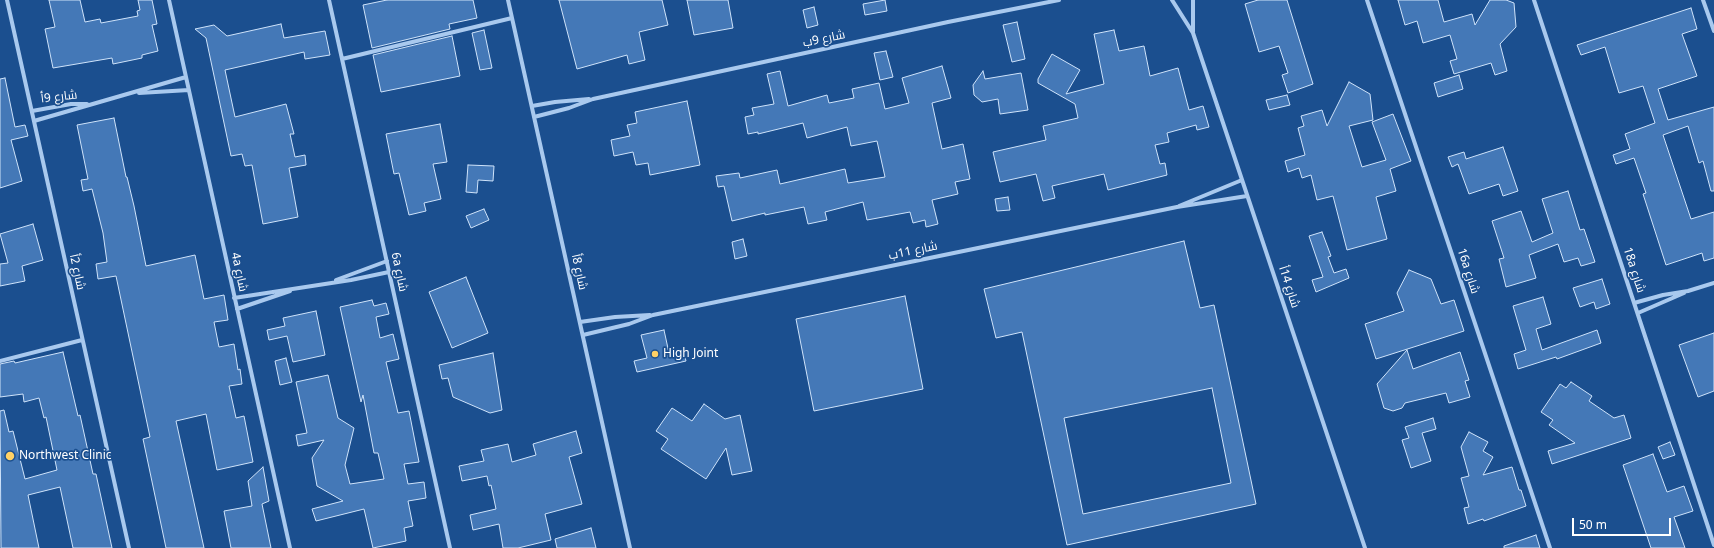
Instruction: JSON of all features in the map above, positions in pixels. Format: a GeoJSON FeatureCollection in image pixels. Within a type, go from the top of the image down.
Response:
{"type":"FeatureCollection","features":[{"type":"Feature","properties":{"kind":"street","name":"شارع 2أ"},"geometry":{"type":"LineString","coordinates":[[7,0],[129,548]]}},
{"type":"Feature","properties":{"kind":"street","name":"4a شارع"},"geometry":{"type":"LineString","coordinates":[[169,0],[290,548]]}},
{"type":"Feature","properties":{"kind":"street","name":"6a شارع"},"geometry":{"type":"LineString","coordinates":[[329,0],[450,548]]}},
{"type":"Feature","properties":{"kind":"street","name":"شارع 8أ"},"geometry":{"type":"LineString","coordinates":[[508,0],[630,548]]}},
{"type":"Feature","properties":{"kind":"street","name":"شارع 9ب"},"geometry":{"type":"LineString","coordinates":[[534,117],[569,108],[593,99],[948,22],[1059,0]]}},
{"type":"Feature","properties":{"kind":"street","name":"شارع 14أ"},"geometry":{"type":"LineString","coordinates":[[1172,0],[1193,33],[1365,548]]}},
{"type":"Feature","properties":{"kind":"street","name":"شارع 14أ"},"geometry":{"type":"LineString","coordinates":[[1193,0],[1193,33]]}},
{"type":"Feature","properties":{"kind":"street","name":"16a شارع"},"geometry":{"type":"LineString","coordinates":[[1367,0],[1550,548]]}},
{"type":"Feature","properties":{"kind":"street","name":"18a شارع"},"geometry":{"type":"LineString","coordinates":[[1534,0],[1714,545]]}},
{"type":"Feature","properties":{"kind":"street"},"geometry":{"type":"LineString","coordinates":[[1703,0],[1714,31]]}},
{"type":"Feature","properties":{"kind":"street"},"geometry":{"type":"LineString","coordinates":[[342,59],[512,18]]}},
{"type":"Feature","properties":{"kind":"street","name":"شارع 9أ"},"geometry":{"type":"LineString","coordinates":[[34,121],[186,77]]}},
{"type":"Feature","properties":{"kind":"street","name":"شارع 9أ"},"geometry":{"type":"LineString","coordinates":[[135,92],[189,90]]}},
{"type":"Feature","properties":{"kind":"street","name":"شارع 9ب"},"geometry":{"type":"LineString","coordinates":[[532,106],[561,101],[593,99]]}},
{"type":"Feature","properties":{"kind":"street","name":"شارع 9أ"},"geometry":{"type":"LineString","coordinates":[[32,111],[71,104],[89,104]]}},
{"type":"Feature","properties":{"kind":"street","name":"شارع 11ب"},"geometry":{"type":"LineString","coordinates":[[1177,207],[1242,180]]}},
{"type":"Feature","properties":{"kind":"street","name":"شارع 11ب"},"geometry":{"type":"LineString","coordinates":[[583,335],[628,324],[653,315],[1177,207],[1248,196]]}},
{"type":"Feature","properties":{"kind":"street"},"geometry":{"type":"LineString","coordinates":[[332,282],[387,261]]}},
{"type":"Feature","properties":{"kind":"street"},"geometry":{"type":"LineString","coordinates":[[234,298],[269,292],[294,290],[389,272]]}},
{"type":"Feature","properties":{"kind":"street"},"geometry":{"type":"LineString","coordinates":[[1638,313],[1688,291],[1714,283]]}},
{"type":"Feature","properties":{"kind":"street"},"geometry":{"type":"LineString","coordinates":[[237,309],[294,290]]}},
{"type":"Feature","properties":{"kind":"street"},"geometry":{"type":"LineString","coordinates":[[1634,303],[1663,295],[1688,291]]}},
{"type":"Feature","properties":{"kind":"street","name":"شارع 11ب"},"geometry":{"type":"LineString","coordinates":[[580,322],[615,317],[653,315]]}},
{"type":"Feature","properties":{"kind":"street"},"geometry":{"type":"LineString","coordinates":[[0,361],[82,340]]}},
{"type":"Feature","properties":{"kind":"building"},"geometry":{"type":"Polygon","coordinates":[[[49,0],[80,0],[85,22],[100,19],[101,23],[138,16],[137,11],[140,10],[138,0],[152,0],[157,24],[152,25],[158,51],[142,55],[142,58],[113,64],[112,58],[53,68],[45,29],[55,27],[49,0]]]}},
{"type":"Feature","properties":{"kind":"building"},"geometry":{"type":"Polygon","coordinates":[[[387,0],[473,0],[477,18],[449,24],[450,29],[372,48],[363,5],[387,0]]]}},
{"type":"Feature","properties":{"kind":"building"},"geometry":{"type":"Polygon","coordinates":[[[559,0],[662,0],[668,25],[639,32],[645,60],[629,64],[627,55],[577,69],[559,0]]]}},
{"type":"Feature","properties":{"kind":"building"},"geometry":{"type":"Polygon","coordinates":[[[687,0],[728,0],[733,28],[694,35],[687,0]]]}},
{"type":"Feature","properties":{"kind":"building"},"geometry":{"type":"Polygon","coordinates":[[[885,0],[887,11],[865,15],[863,4],[885,0]]]}},
{"type":"Feature","properties":{"kind":"building"},"geometry":{"type":"Polygon","coordinates":[[[1258,0],[1287,0],[1313,84],[1288,93],[1282,75],[1288,73],[1279,46],[1259,52],[1245,4],[1258,0]]]}},
{"type":"Feature","properties":{"kind":"building"},"geometry":{"type":"Polygon","coordinates":[[[1398,0],[1438,0],[1444,22],[1472,14],[1475,25],[1490,0],[1506,0],[1514,3],[1516,27],[1500,44],[1507,71],[1495,75],[1491,63],[1454,74],[1450,61],[1457,59],[1450,35],[1423,43],[1417,21],[1405,25],[1398,0]]]}},
{"type":"Feature","properties":{"kind":"building"},"geometry":{"type":"Polygon","coordinates":[[[814,7],[818,25],[807,28],[803,10],[814,7]]]}},
{"type":"Feature","properties":{"kind":"building"},"geometry":{"type":"Polygon","coordinates":[[[1691,8],[1697,29],[1682,34],[1697,76],[1658,89],[1668,120],[1714,107],[1714,191],[1711,191],[1703,161],[1699,163],[1688,126],[1663,135],[1691,219],[1714,212],[1714,258],[1704,261],[1702,253],[1666,265],[1643,194],[1646,193],[1634,158],[1616,164],[1613,155],[1630,149],[1625,134],[1655,123],[1643,86],[1619,93],[1605,47],[1581,55],[1577,45],[1691,8]]]}},
{"type":"Feature","properties":{"kind":"building"},"geometry":{"type":"Polygon","coordinates":[[[1017,22],[1025,59],[1012,62],[1003,25],[1017,22]]]}},
{"type":"Feature","properties":{"kind":"building"},"geometry":{"type":"Polygon","coordinates":[[[281,24],[284,38],[325,31],[330,55],[305,59],[304,52],[225,70],[235,117],[286,104],[294,134],[290,134],[295,157],[305,155],[306,165],[289,168],[298,217],[263,224],[252,165],[245,166],[242,154],[231,156],[206,38],[195,29],[214,25],[227,36],[281,24]]]}},
{"type":"Feature","properties":{"kind":"building"},"geometry":{"type":"Polygon","coordinates":[[[484,30],[492,68],[480,70],[472,33],[484,30]]]}},
{"type":"Feature","properties":{"kind":"building"},"geometry":{"type":"Polygon","coordinates":[[[1114,30],[1119,51],[1144,46],[1150,76],[1178,68],[1189,110],[1203,106],[1209,127],[1197,130],[1196,125],[1167,133],[1169,142],[1155,145],[1160,164],[1165,163],[1167,175],[1108,190],[1104,174],[1052,186],[1055,198],[1043,201],[1036,174],[1000,182],[993,152],[1046,140],[1043,126],[1078,118],[1075,104],[1038,83],[1038,79],[1052,54],[1080,70],[1066,94],[1104,84],[1094,34],[1114,30]]]}},
{"type":"Feature","properties":{"kind":"building"},"geometry":{"type":"Polygon","coordinates":[[[452,36],[460,76],[381,92],[373,55],[452,36]]]}},
{"type":"Feature","properties":{"kind":"building"},"geometry":{"type":"Polygon","coordinates":[[[886,51],[893,77],[880,80],[874,53],[886,51]]]}},
{"type":"Feature","properties":{"kind":"building"},"geometry":{"type":"Polygon","coordinates":[[[942,66],[951,98],[932,103],[942,149],[963,144],[970,179],[955,182],[958,194],[932,200],[938,224],[926,227],[925,220],[913,223],[910,212],[867,220],[863,202],[825,212],[827,220],[808,224],[804,207],[765,215],[765,213],[732,221],[724,186],[718,187],[716,176],[739,173],[740,178],[777,170],[780,184],[845,169],[848,183],[885,177],[877,141],[851,146],[847,127],[807,138],[803,123],[758,134],[758,132],[748,134],[745,117],[754,115],[752,108],[774,104],[767,74],[780,71],[788,106],[827,95],[829,103],[854,98],[852,89],[879,83],[885,109],[909,103],[902,78],[942,66]]]}},
{"type":"Feature","properties":{"kind":"building"},"geometry":{"type":"Polygon","coordinates":[[[983,71],[985,79],[1021,73],[1028,110],[1000,114],[998,99],[982,102],[974,95],[973,85],[983,71]]]}},
{"type":"Feature","properties":{"kind":"building"},"geometry":{"type":"Polygon","coordinates":[[[1459,75],[1463,89],[1438,97],[1434,83],[1459,75]]]}},
{"type":"Feature","properties":{"kind":"building"},"geometry":{"type":"Polygon","coordinates":[[[5,78],[15,127],[25,125],[28,136],[11,140],[22,181],[0,188],[0,79],[5,78]]]}},
{"type":"Feature","properties":{"kind":"building"},"geometry":{"type":"Polygon","coordinates":[[[1349,82],[1370,94],[1373,120],[1349,126],[1362,167],[1386,160],[1372,122],[1393,114],[1411,161],[1390,169],[1396,191],[1376,197],[1387,239],[1347,250],[1333,196],[1317,200],[1311,175],[1302,178],[1299,168],[1288,172],[1285,161],[1305,155],[1298,128],[1304,126],[1301,116],[1322,110],[1327,126],[1349,82]]]}},
{"type":"Feature","properties":{"kind":"building"},"geometry":{"type":"Polygon","coordinates":[[[1287,95],[1290,105],[1269,110],[1266,100],[1287,95]]]}},
{"type":"Feature","properties":{"kind":"building"},"geometry":{"type":"Polygon","coordinates":[[[687,101],[700,165],[650,175],[648,163],[636,165],[633,152],[614,156],[611,140],[630,136],[627,125],[637,123],[635,112],[687,101]]]}},
{"type":"Feature","properties":{"kind":"building"},"geometry":{"type":"Polygon","coordinates":[[[114,118],[146,266],[195,255],[204,299],[224,295],[228,320],[214,322],[219,347],[234,344],[238,370],[240,369],[242,384],[229,386],[236,418],[244,416],[253,462],[217,470],[206,414],[176,421],[204,548],[166,548],[143,439],[150,437],[116,276],[98,279],[96,264],[107,262],[103,233],[92,189],[83,191],[81,180],[88,179],[77,125],[114,118]]]}},
{"type":"Feature","properties":{"kind":"building"},"geometry":{"type":"Polygon","coordinates":[[[440,124],[447,162],[433,164],[441,199],[424,203],[426,211],[409,215],[399,173],[394,174],[386,134],[440,124]]]}},
{"type":"Feature","properties":{"kind":"building"},"geometry":{"type":"Polygon","coordinates":[[[1503,147],[1518,191],[1503,196],[1499,184],[1469,194],[1458,164],[1452,167],[1448,157],[1464,152],[1466,159],[1503,147]]]}},
{"type":"Feature","properties":{"kind":"building"},"geometry":{"type":"Polygon","coordinates":[[[468,165],[494,166],[493,181],[478,180],[477,193],[466,192],[468,165]]]}},
{"type":"Feature","properties":{"kind":"building"},"geometry":{"type":"Polygon","coordinates":[[[1568,191],[1580,230],[1584,229],[1595,262],[1581,266],[1578,258],[1564,262],[1558,244],[1529,255],[1536,278],[1506,287],[1499,259],[1504,258],[1492,221],[1521,211],[1532,242],[1553,233],[1542,199],[1568,191]]]}},
{"type":"Feature","properties":{"kind":"building"},"geometry":{"type":"Polygon","coordinates":[[[1008,197],[1010,210],[997,211],[995,199],[1008,197]]]}},
{"type":"Feature","properties":{"kind":"building"},"geometry":{"type":"Polygon","coordinates":[[[484,209],[489,220],[471,228],[466,216],[484,209]]]}},
{"type":"Feature","properties":{"kind":"building"},"geometry":{"type":"Polygon","coordinates":[[[33,224],[43,260],[22,266],[25,281],[0,286],[0,264],[8,263],[0,234],[33,224]]]}},
{"type":"Feature","properties":{"kind":"building"},"geometry":{"type":"Polygon","coordinates":[[[1322,232],[1331,256],[1328,257],[1334,273],[1346,269],[1349,278],[1316,292],[1312,280],[1323,277],[1309,236],[1322,232]]]}},
{"type":"Feature","properties":{"kind":"building"},"geometry":{"type":"Polygon","coordinates":[[[743,239],[747,256],[735,259],[732,242],[743,239]]]}},
{"type":"Feature","properties":{"kind":"building"},"geometry":{"type":"Polygon","coordinates":[[[1184,241],[1200,308],[1214,305],[1256,504],[1067,545],[1022,332],[996,338],[984,289],[1184,241]],[[1212,388],[1064,418],[1083,514],[1231,483],[1212,388]]]}},
{"type":"Feature","properties":{"kind":"building"},"geometry":{"type":"Polygon","coordinates":[[[1409,270],[1431,279],[1441,304],[1454,300],[1464,331],[1376,359],[1365,324],[1404,311],[1397,293],[1409,270]]]}},
{"type":"Feature","properties":{"kind":"building"},"geometry":{"type":"Polygon","coordinates":[[[466,277],[488,333],[452,348],[429,292],[466,277]]]}},
{"type":"Feature","properties":{"kind":"building"},"geometry":{"type":"Polygon","coordinates":[[[1602,279],[1610,304],[1596,309],[1594,302],[1580,307],[1573,288],[1602,279]]]}},
{"type":"Feature","properties":{"kind":"building"},"geometry":{"type":"Polygon","coordinates":[[[905,296],[923,389],[814,411],[796,319],[905,296]]]}},
{"type":"Feature","properties":{"kind":"building"},"geometry":{"type":"Polygon","coordinates":[[[1543,297],[1551,324],[1536,329],[1542,350],[1597,330],[1601,343],[1557,359],[1556,357],[1518,369],[1514,354],[1526,350],[1513,306],[1543,297]]]}},
{"type":"Feature","properties":{"kind":"building"},"geometry":{"type":"Polygon","coordinates":[[[372,300],[374,306],[386,303],[389,314],[376,317],[380,338],[393,334],[399,359],[386,362],[398,413],[409,411],[419,462],[404,464],[408,484],[424,482],[426,498],[408,501],[413,526],[404,528],[406,541],[373,548],[364,509],[316,521],[312,509],[343,501],[317,486],[312,458],[324,440],[298,446],[296,435],[307,433],[296,382],[328,375],[338,418],[354,428],[345,465],[350,484],[384,479],[378,453],[374,453],[363,395],[361,402],[340,307],[372,300]]]}},
{"type":"Feature","properties":{"kind":"building"},"geometry":{"type":"Polygon","coordinates":[[[316,311],[325,355],[293,362],[287,336],[269,340],[267,330],[285,326],[283,318],[316,311]]]}},
{"type":"Feature","properties":{"kind":"building"},"geometry":{"type":"Polygon","coordinates":[[[664,330],[669,353],[683,350],[686,361],[637,372],[634,361],[647,358],[641,335],[664,330]]]}},
{"type":"Feature","properties":{"kind":"building"},"geometry":{"type":"Polygon","coordinates":[[[1714,333],[1714,391],[1698,397],[1679,345],[1714,333]]]}},
{"type":"Feature","properties":{"kind":"building"},"geometry":{"type":"Polygon","coordinates":[[[1407,350],[1413,369],[1460,352],[1469,380],[1465,381],[1470,397],[1449,403],[1446,393],[1405,403],[1402,408],[1393,411],[1384,408],[1377,384],[1407,350]]]}},
{"type":"Feature","properties":{"kind":"building"},"geometry":{"type":"Polygon","coordinates":[[[63,352],[78,416],[80,415],[93,474],[96,474],[112,548],[73,548],[60,487],[28,495],[39,548],[1,548],[0,411],[4,410],[9,432],[13,431],[25,479],[57,470],[46,417],[44,418],[39,398],[24,402],[23,394],[0,397],[0,364],[14,361],[15,363],[63,352]]]}},
{"type":"Feature","properties":{"kind":"building"},"geometry":{"type":"Polygon","coordinates":[[[493,353],[502,410],[490,413],[453,397],[448,378],[442,379],[439,365],[493,353]]]}},
{"type":"Feature","properties":{"kind":"building"},"geometry":{"type":"Polygon","coordinates":[[[286,358],[292,382],[280,385],[275,361],[286,358]]]}},
{"type":"Feature","properties":{"kind":"building"},"geometry":{"type":"Polygon","coordinates":[[[1571,382],[1592,396],[1589,401],[1614,418],[1624,415],[1631,438],[1552,464],[1548,451],[1575,443],[1549,425],[1553,420],[1541,412],[1560,384],[1566,388],[1571,382]]]}},
{"type":"Feature","properties":{"kind":"building"},"geometry":{"type":"Polygon","coordinates":[[[704,404],[725,419],[740,415],[752,471],[732,475],[726,448],[706,479],[661,449],[668,439],[656,431],[672,408],[692,421],[704,404]]]}},
{"type":"Feature","properties":{"kind":"building"},"geometry":{"type":"Polygon","coordinates":[[[1433,418],[1436,429],[1422,433],[1431,461],[1411,468],[1402,440],[1409,438],[1405,427],[1433,418]]]}},
{"type":"Feature","properties":{"kind":"building"},"geometry":{"type":"Polygon","coordinates":[[[576,431],[582,453],[569,457],[582,504],[545,514],[551,540],[518,548],[503,548],[499,524],[473,530],[470,515],[496,509],[491,485],[489,486],[487,476],[462,481],[459,466],[484,461],[481,450],[508,444],[512,462],[536,455],[533,444],[576,431]]]}},
{"type":"Feature","properties":{"kind":"building"},"geometry":{"type":"Polygon","coordinates":[[[1469,432],[1488,442],[1483,451],[1493,457],[1483,475],[1512,467],[1526,506],[1484,521],[1483,519],[1468,524],[1464,508],[1469,507],[1461,478],[1469,476],[1461,447],[1469,432]]]}},
{"type":"Feature","properties":{"kind":"building"},"geometry":{"type":"Polygon","coordinates":[[[1670,442],[1675,455],[1663,459],[1658,447],[1670,442]]]}},
{"type":"Feature","properties":{"kind":"building"},"geometry":{"type":"Polygon","coordinates":[[[1653,454],[1667,492],[1684,486],[1693,511],[1674,517],[1685,548],[1651,548],[1623,465],[1653,454]]]}},
{"type":"Feature","properties":{"kind":"building"},"geometry":{"type":"Polygon","coordinates":[[[263,467],[269,501],[262,504],[271,548],[231,548],[224,511],[252,506],[248,481],[263,467]]]}},
{"type":"Feature","properties":{"kind":"building"},"geometry":{"type":"Polygon","coordinates":[[[591,528],[596,548],[557,548],[555,539],[591,528]]]}},
{"type":"Feature","properties":{"kind":"building"},"geometry":{"type":"Polygon","coordinates":[[[1536,535],[1540,548],[1504,548],[1504,546],[1536,535]]]}},
{"type":"Feature","properties":{"kind":"place","name":"High Joint"},"geometry":{"type":"Point","coordinates":[655,354]}},
{"type":"Feature","properties":{"kind":"place","name":"Northwest Clinic"},"geometry":{"type":"Point","coordinates":[10,456]}}]}
